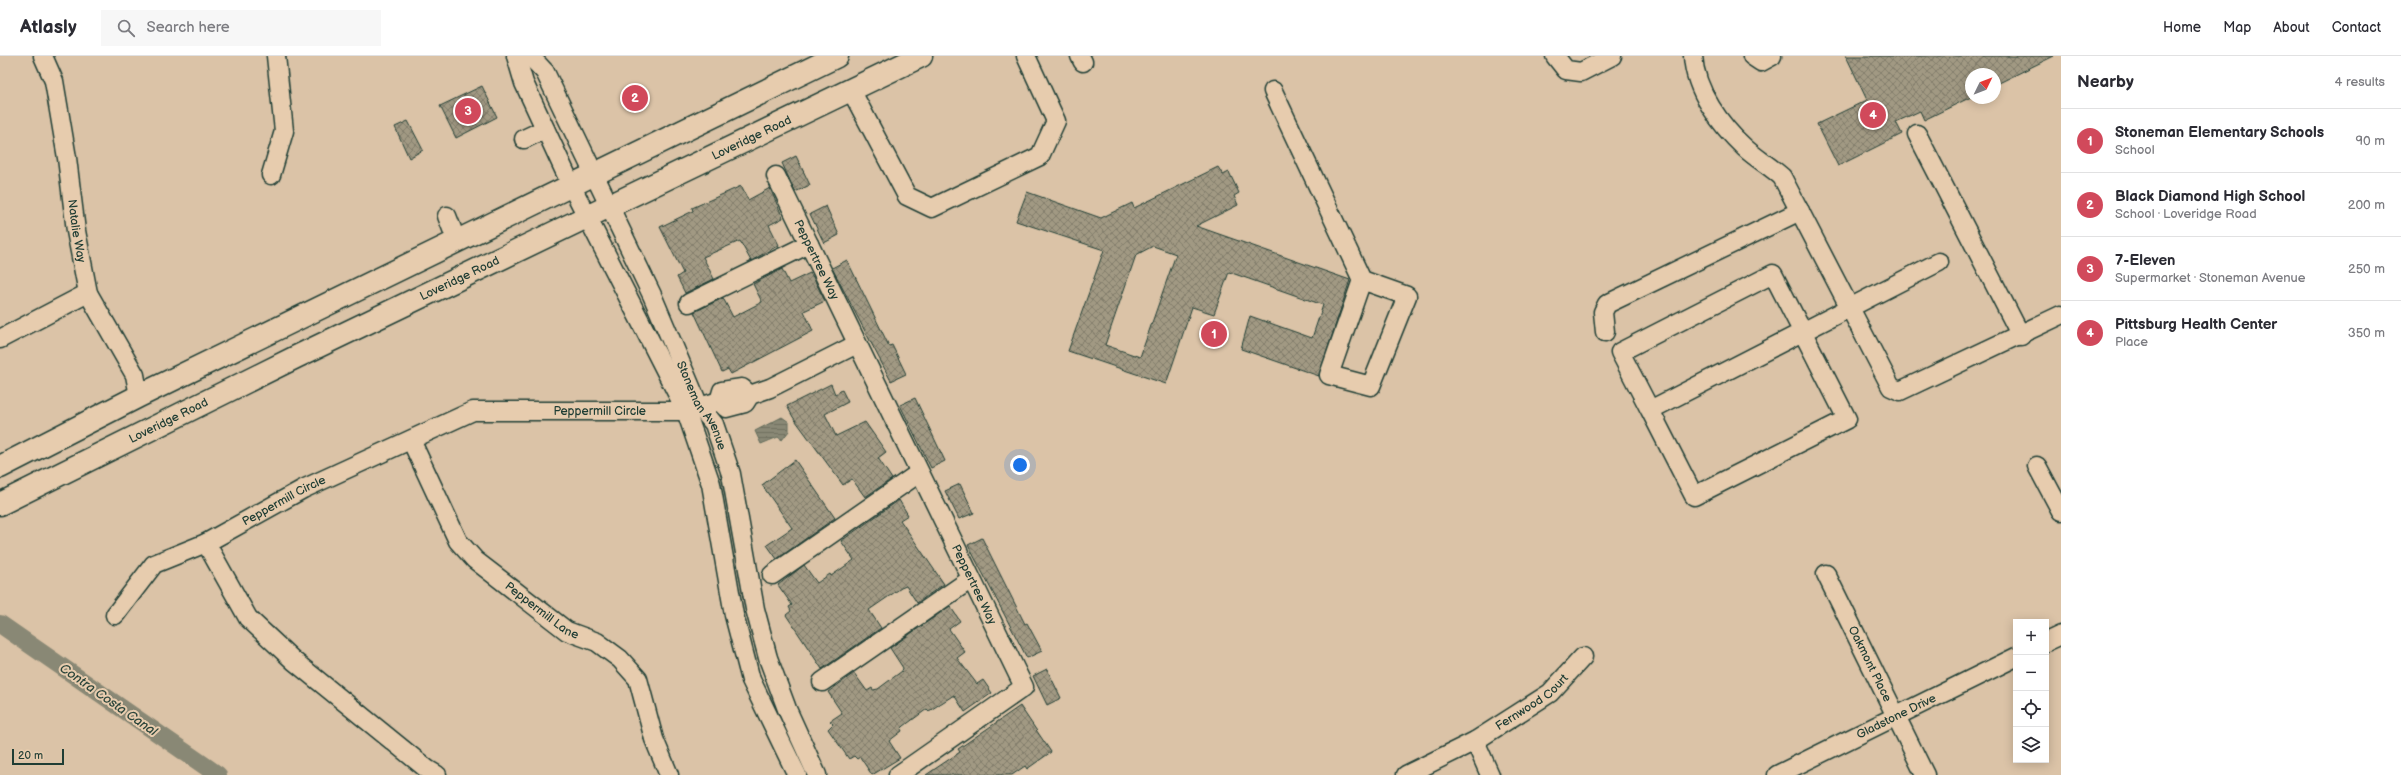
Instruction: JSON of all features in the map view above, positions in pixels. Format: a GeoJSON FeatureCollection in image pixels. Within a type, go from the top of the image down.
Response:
{"type":"FeatureCollection","features":[{"type":"Feature","properties":{"kind":"main road"},"geometry":{"type":"LineString","coordinates":[[0,467],[139,396],[572,187],[837,56]]}},
{"type":"Feature","properties":{"kind":"main road","name":"Loveridge Road"},"geometry":{"type":"LineString","coordinates":[[0,504],[296,357],[588,218],[921,56]]}},
{"type":"Feature","properties":{"kind":"street","name":"Natalie Way"},"geometry":{"type":"LineString","coordinates":[[44,56],[54,81],[67,158],[76,231],[88,293],[135,375],[139,396]]}},
{"type":"Feature","properties":{"kind":"street"},"geometry":{"type":"LineString","coordinates":[[271,175],[284,131],[276,56]]}},
{"type":"Feature","properties":{"kind":"street","name":"Stoneman Avenue"},"geometry":{"type":"LineString","coordinates":[[516,56],[524,83],[588,218],[692,408],[714,424],[731,474],[755,610],[768,658],[787,710],[817,775]]}},
{"type":"Feature","properties":{"kind":"street","name":"Stoneman Avenue"},"geometry":{"type":"LineString","coordinates":[[530,56],[545,72],[652,295],[692,408],[711,484],[734,614],[751,680],[797,775]]}},
{"type":"Feature","properties":{"kind":"street"},"geometry":{"type":"LineString","coordinates":[[852,90],[907,196],[932,208],[1040,156],[1056,121],[1026,56]]}},
{"type":"Feature","properties":{"kind":"street"},"geometry":{"type":"LineString","coordinates":[[1555,56],[1566,70],[1581,72],[1612,56]]}},
{"type":"Feature","properties":{"kind":"street"},"geometry":{"type":"LineString","coordinates":[[1693,56],[1699,80],[1718,118],[1747,150],[1770,166],[1782,177],[1891,387],[1900,391],[2021,336],[2061,316]]}},
{"type":"Feature","properties":{"kind":"street"},"geometry":{"type":"LineString","coordinates":[[1752,56],[1760,62],[1772,56]]}},
{"type":"Feature","properties":{"kind":"street"},"geometry":{"type":"LineString","coordinates":[[1273,90],[1362,280],[1329,375],[1371,386],[1407,296],[1362,280]]}},
{"type":"Feature","properties":{"kind":"street"},"geometry":{"type":"LineString","coordinates":[[524,139],[545,129]]}},
{"type":"Feature","properties":{"kind":"street"},"geometry":{"type":"LineString","coordinates":[[1916,134],[2021,336]]}},
{"type":"Feature","properties":{"kind":"street","name":"Peppertree Way"},"geometry":{"type":"LineString","coordinates":[[776,176],[1024,687],[898,775]]}},
{"type":"Feature","properties":{"kind":"street"},"geometry":{"type":"LineString","coordinates":[[1605,332],[1603,312],[1608,304],[1800,211]]}},
{"type":"Feature","properties":{"kind":"street"},"geometry":{"type":"LineString","coordinates":[[447,216],[457,242]]}},
{"type":"Feature","properties":{"kind":"street"},"geometry":{"type":"LineString","coordinates":[[689,303],[809,244]]}},
{"type":"Feature","properties":{"kind":"street"},"geometry":{"type":"LineString","coordinates":[[1650,410],[1939,262]]}},
{"type":"Feature","properties":{"kind":"street"},"geometry":{"type":"LineString","coordinates":[[1773,274],[1803,332],[1847,419],[1694,496],[1620,352],[1773,274]]}},
{"type":"Feature","properties":{"kind":"street"},"geometry":{"type":"LineString","coordinates":[[0,339],[88,293]]}},
{"type":"Feature","properties":{"kind":"street"},"geometry":{"type":"LineString","coordinates":[[692,408],[719,402],[726,408],[745,403],[750,395],[770,388],[857,344]]}},
{"type":"Feature","properties":{"kind":"street","name":"Peppermill Circle"},"geometry":{"type":"LineString","coordinates":[[115,615],[154,564],[206,543],[303,489],[473,411],[692,408]]}},
{"type":"Feature","properties":{"kind":"street","name":"Peppermill Lane"},"geometry":{"type":"LineString","coordinates":[[411,440],[458,541],[476,560],[567,630],[603,646],[620,659],[638,679],[654,739],[669,775]]}},
{"type":"Feature","properties":{"kind":"street"},"geometry":{"type":"LineString","coordinates":[[2037,466],[2061,511]]}},
{"type":"Feature","properties":{"kind":"street"},"geometry":{"type":"LineString","coordinates":[[772,575],[919,473]]}},
{"type":"Feature","properties":{"kind":"street"},"geometry":{"type":"LineString","coordinates":[[206,543],[248,618],[294,661],[427,769],[437,775]]}},
{"type":"Feature","properties":{"kind":"street","name":"Oakmont Place"},"geometry":{"type":"LineString","coordinates":[[1826,574],[1926,775]]}},
{"type":"Feature","properties":{"kind":"street"},"geometry":{"type":"LineString","coordinates":[[822,682],[972,579]]}},
{"type":"Feature","properties":{"kind":"street"},"geometry":{"type":"LineString","coordinates":[[2049,641],[2061,635]]}},
{"type":"Feature","properties":{"kind":"street","name":"Fernwood Court"},"geometry":{"type":"LineString","coordinates":[[1406,775],[1475,741],[1550,693],[1583,657]]}},
{"type":"Feature","properties":{"kind":"street","name":"Gladstone Drive"},"geometry":{"type":"LineString","coordinates":[[1777,775],[2013,658]]}},
{"type":"Feature","properties":{"kind":"street"},"geometry":{"type":"LineString","coordinates":[[1475,741],[1490,775]]}},
{"type":"Feature","properties":{"kind":"shaded area"},"geometry":{"type":"Polygon","coordinates":[[[782,417],[789,422],[789,431],[782,440],[778,437],[761,444],[755,431],[782,417]]]}},
{"type":"Feature","properties":{"kind":"building"},"geometry":{"type":"Polygon","coordinates":[[[1846,56],[2054,56],[2001,82],[2001,68],[1965,68],[1965,100],[1924,120],[1920,111],[1896,122],[1902,134],[1838,166],[1817,124],[1867,100],[1846,56]]]}},
{"type":"Feature","properties":{"kind":"building"},"geometry":{"type":"Polygon","coordinates":[[[482,86],[497,117],[456,138],[440,106],[482,86]]]}},
{"type":"Feature","properties":{"kind":"building"},"geometry":{"type":"Polygon","coordinates":[[[408,121],[423,150],[409,158],[395,127],[408,121]]]}},
{"type":"Feature","properties":{"kind":"building"},"geometry":{"type":"Polygon","coordinates":[[[796,156],[810,185],[795,192],[782,163],[796,156]]]}},
{"type":"Feature","properties":{"kind":"building"},"geometry":{"type":"Polygon","coordinates":[[[1218,167],[1223,175],[1229,172],[1239,193],[1234,196],[1238,205],[1196,226],[1350,280],[1319,376],[1241,349],[1250,316],[1312,338],[1323,305],[1229,272],[1214,314],[1192,307],[1166,384],[1068,351],[1104,250],[1016,221],[1027,192],[1101,218],[1132,203],[1134,208],[1218,167]],[[1153,246],[1136,255],[1105,345],[1140,357],[1176,254],[1153,246]]]}},
{"type":"Feature","properties":{"kind":"building"},"geometry":{"type":"Polygon","coordinates":[[[741,186],[748,200],[770,188],[783,218],[769,225],[779,245],[751,261],[740,241],[703,257],[714,279],[685,293],[677,277],[683,273],[660,227],[693,211],[692,208],[741,186]]]}},
{"type":"Feature","properties":{"kind":"building"},"geometry":{"type":"Polygon","coordinates":[[[826,206],[839,235],[824,243],[810,214],[826,206]]]}},
{"type":"Feature","properties":{"kind":"building"},"geometry":{"type":"Polygon","coordinates":[[[847,260],[889,346],[892,345],[906,374],[891,381],[832,268],[847,260]]]}},
{"type":"Feature","properties":{"kind":"building"},"geometry":{"type":"Polygon","coordinates":[[[782,269],[789,283],[810,273],[825,301],[804,311],[813,331],[731,374],[728,369],[722,372],[694,312],[723,298],[733,317],[762,302],[753,284],[782,269]]]}},
{"type":"Feature","properties":{"kind":"building"},"geometry":{"type":"Polygon","coordinates":[[[831,384],[835,394],[842,390],[848,402],[825,414],[836,436],[865,422],[886,452],[878,458],[892,479],[865,497],[852,479],[843,485],[793,417],[787,406],[831,384]]]}},
{"type":"Feature","properties":{"kind":"building"},"geometry":{"type":"Polygon","coordinates":[[[915,398],[945,461],[931,468],[900,405],[915,398]]]}},
{"type":"Feature","properties":{"kind":"building"},"geometry":{"type":"Polygon","coordinates":[[[795,460],[835,518],[777,559],[767,545],[792,528],[762,485],[795,460]]]}},
{"type":"Feature","properties":{"kind":"building"},"geometry":{"type":"Polygon","coordinates":[[[960,484],[974,513],[959,519],[945,491],[960,484]]]}},
{"type":"Feature","properties":{"kind":"building"},"geometry":{"type":"Polygon","coordinates":[[[899,500],[908,515],[900,520],[944,584],[917,603],[906,586],[869,610],[881,628],[822,669],[786,615],[791,611],[789,607],[792,605],[778,585],[804,565],[817,583],[830,574],[831,576],[854,560],[841,541],[899,500]]]}},
{"type":"Feature","properties":{"kind":"building"},"geometry":{"type":"Polygon","coordinates":[[[982,538],[1025,624],[1027,623],[1042,651],[1027,658],[968,545],[982,538]]]}},
{"type":"Feature","properties":{"kind":"building"},"geometry":{"type":"Polygon","coordinates":[[[950,606],[960,621],[949,629],[965,652],[957,658],[977,684],[983,680],[992,693],[965,712],[954,695],[929,711],[927,709],[904,726],[901,729],[902,731],[889,741],[900,758],[872,775],[860,757],[857,759],[854,756],[849,759],[828,729],[833,724],[830,721],[842,713],[828,692],[854,673],[867,691],[872,688],[873,690],[878,689],[902,671],[903,668],[890,648],[950,606]]]}},
{"type":"Feature","properties":{"kind":"building"},"geometry":{"type":"Polygon","coordinates":[[[1047,669],[1061,698],[1047,705],[1033,676],[1047,669]]]}},
{"type":"Feature","properties":{"kind":"building"},"geometry":{"type":"Polygon","coordinates":[[[1020,706],[1051,752],[1027,769],[1025,766],[1012,775],[926,775],[960,752],[958,749],[1020,706]]]}},
{"type":"Feature","properties":{"kind":"waterway","name":"Contra Costa Canal"},"geometry":{"type":"LineString","coordinates":[[0,624],[218,775]]}},
{"type":"Feature","properties":{"kind":"place","name":"Black Diamond High School"},"geometry":{"type":"Point","coordinates":[635,98]}},
{"type":"Feature","properties":{"kind":"place","name":"7-Eleven"},"geometry":{"type":"Point","coordinates":[468,111]}},
{"type":"Feature","properties":{"kind":"place","name":"Pittsburg Health Center"},"geometry":{"type":"Point","coordinates":[1873,115]}},
{"type":"Feature","properties":{"kind":"place","name":"Stoneman Elementary Schools"},"geometry":{"type":"Point","coordinates":[1214,334]}}]}
